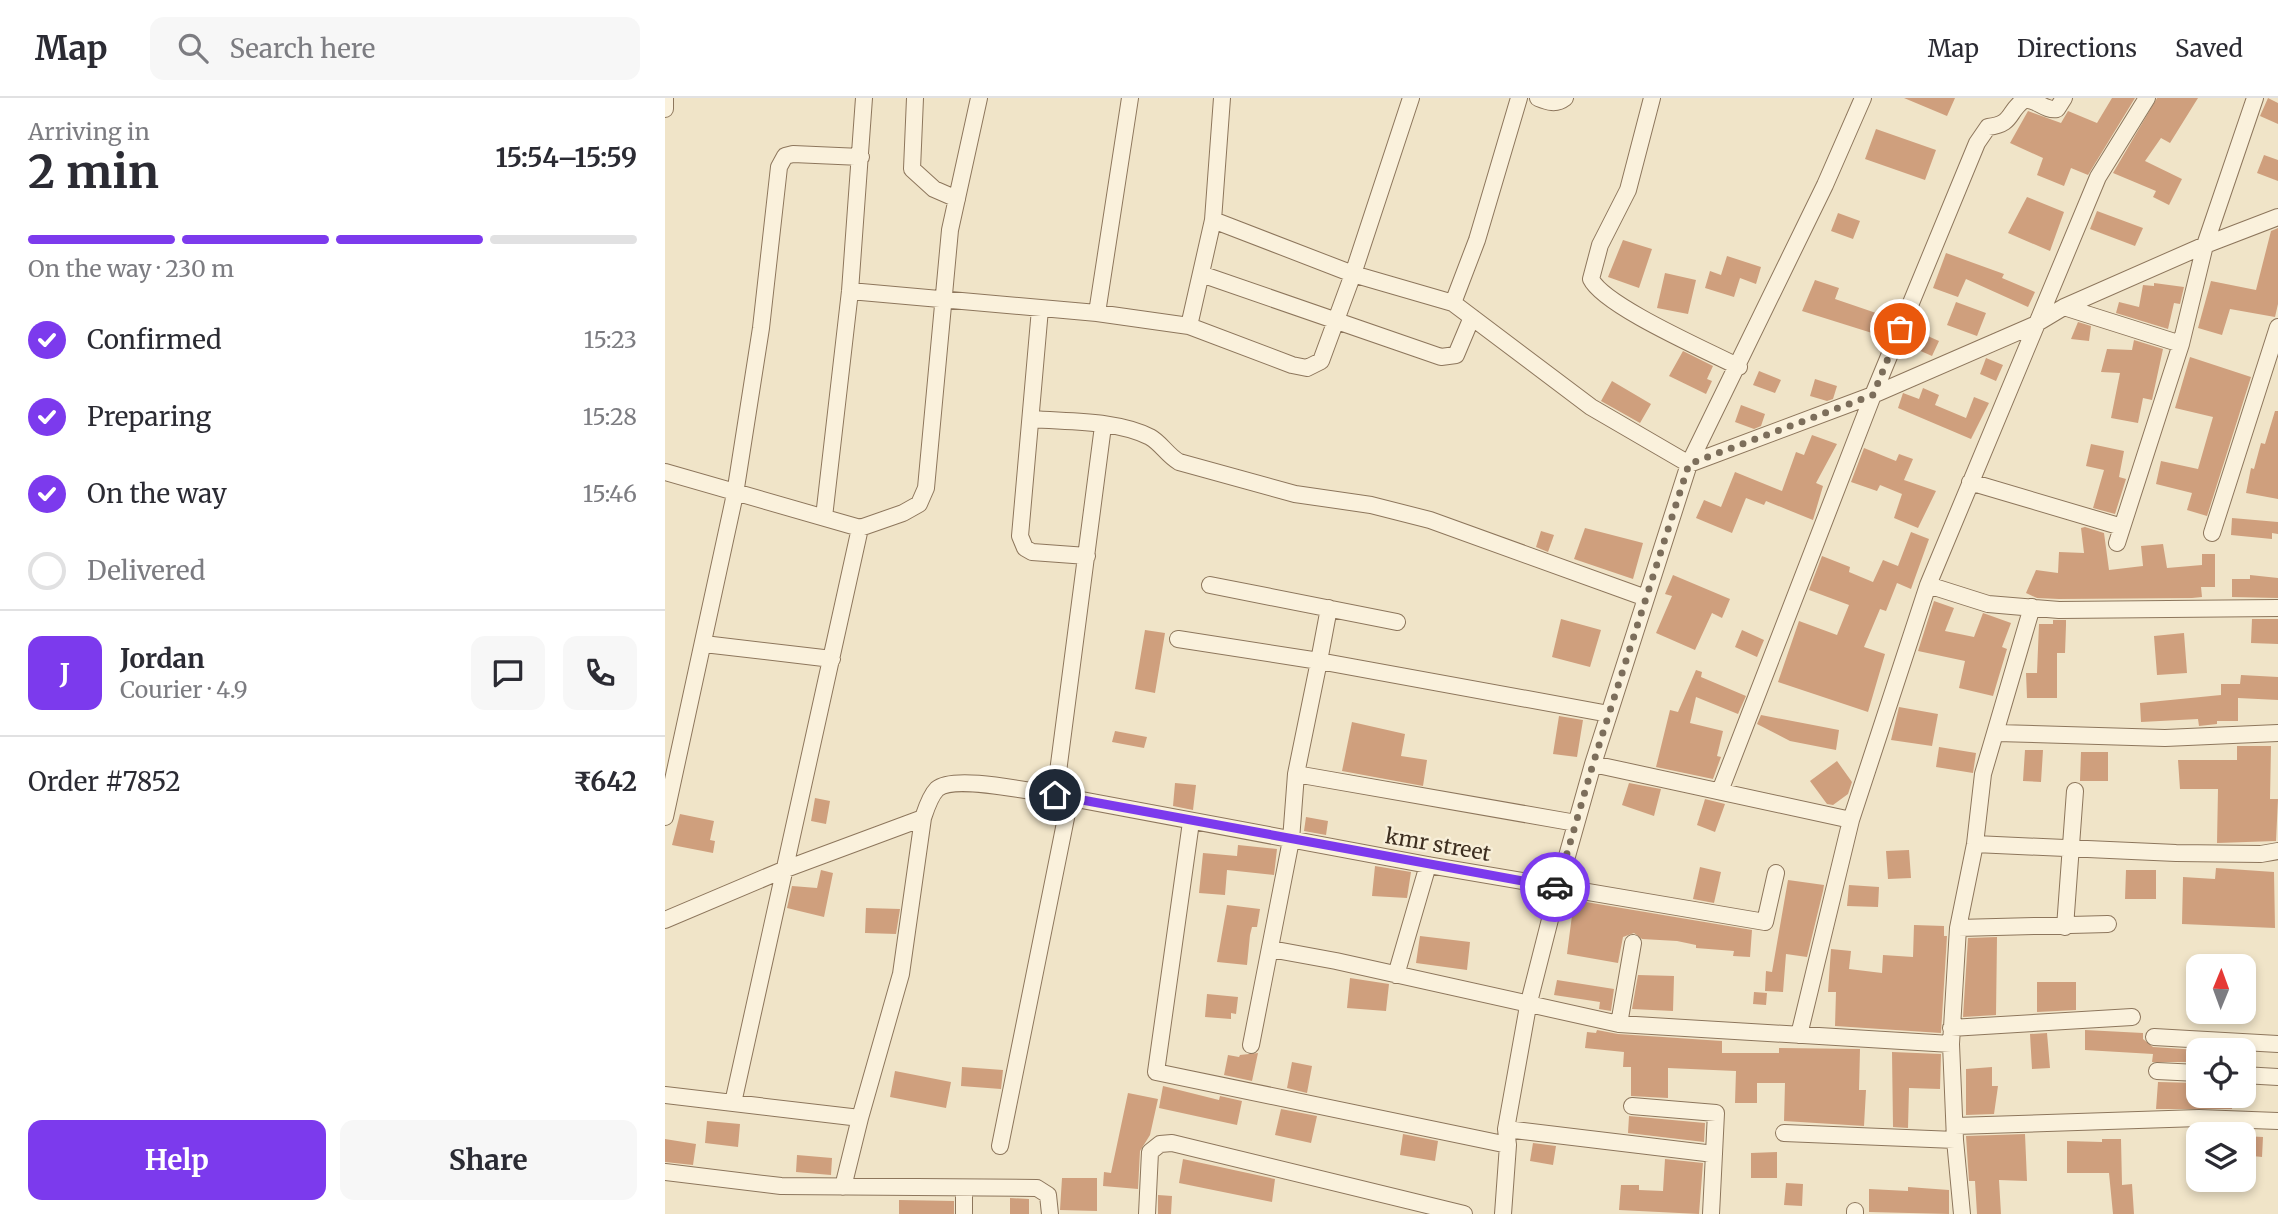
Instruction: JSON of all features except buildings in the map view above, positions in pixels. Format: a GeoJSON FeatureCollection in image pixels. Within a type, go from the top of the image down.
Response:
{"type":"FeatureCollection","features":[{"type":"Feature","properties":{"kind":"street"},"geometry":{"type":"LineString","coordinates":[[665,98],[665,109]]}},
{"type":"Feature","properties":{"kind":"street"},"geometry":{"type":"LineString","coordinates":[[824,517],[850,291],[864,98]]}},
{"type":"Feature","properties":{"kind":"street"},"geometry":{"type":"LineString","coordinates":[[915,98],[912,169],[934,189],[957,199]]}},
{"type":"Feature","properties":{"kind":"street"},"geometry":{"type":"LineString","coordinates":[[665,472],[860,528],[903,513],[924,497],[950,230],[979,98]]}},
{"type":"Feature","properties":{"kind":"street"},"geometry":{"type":"LineString","coordinates":[[1097,313],[1130,98]]}},
{"type":"Feature","properties":{"kind":"street"},"geometry":{"type":"LineString","coordinates":[[1189,326],[1213,220],[1222,98]]}},
{"type":"Feature","properties":{"kind":"street"},"geometry":{"type":"LineString","coordinates":[[850,291],[1097,313],[1189,326],[1307,368],[1321,361],[1353,274],[1411,98]]}},
{"type":"Feature","properties":{"kind":"street"},"geometry":{"type":"LineString","coordinates":[[1453,303],[1477,240],[1519,98]]}},
{"type":"Feature","properties":{"kind":"street"},"geometry":{"type":"LineString","coordinates":[[1538,98],[1560,102],[1565,98]]}},
{"type":"Feature","properties":{"kind":"street"},"geometry":{"type":"LineString","coordinates":[[1652,98],[1638,141],[1628,190],[1600,245],[1591,279],[1595,288],[1637,315],[1739,367]]}},
{"type":"Feature","properties":{"kind":"street"},"geometry":{"type":"LineString","coordinates":[[1503,1214],[1507,1137],[1528,1006],[1557,888],[1593,764],[1689,464],[1739,367],[1863,98]]}},
{"type":"Feature","properties":{"kind":"street"},"geometry":{"type":"LineString","coordinates":[[1720,791],[1873,395],[1982,133],[1988,127],[2000,126],[2010,119],[2024,100],[2029,99],[2050,110],[2057,108],[2064,98]]}},
{"type":"Feature","properties":{"kind":"street"},"geometry":{"type":"LineString","coordinates":[[1799,1035],[1851,820],[1928,585],[2034,325],[2098,177],[2147,98]]}},
{"type":"Feature","properties":{"kind":"street"},"geometry":{"type":"LineString","coordinates":[[1970,482],[2119,535],[2181,344],[2205,245],[2255,98]]}},
{"type":"Feature","properties":{"kind":"street"},"geometry":{"type":"LineString","coordinates":[[665,817],[734,494],[761,328],[782,160],[793,154],[861,157]]}},
{"type":"Feature","properties":{"kind":"street"},"geometry":{"type":"LineString","coordinates":[[1689,464],[1873,395],[2034,325],[2064,307],[2205,245],[2278,217]]}},
{"type":"Feature","properties":{"kind":"street"},"geometry":{"type":"LineString","coordinates":[[1213,220],[1353,274],[1453,303],[1591,407],[1689,464]]}},
{"type":"Feature","properties":{"kind":"street"},"geometry":{"type":"LineString","coordinates":[[1201,274],[1441,357],[1456,355],[1472,317]]}},
{"type":"Feature","properties":{"kind":"street"},"geometry":{"type":"LineString","coordinates":[[2064,307],[2181,344]]}},
{"type":"Feature","properties":{"kind":"street"},"geometry":{"type":"LineString","coordinates":[[1040,309],[1021,542],[1032,552],[1087,556]]}},
{"type":"Feature","properties":{"kind":"street"},"geometry":{"type":"LineString","coordinates":[[2213,533],[2274,354],[2278,327]]}},
{"type":"Feature","properties":{"kind":"street"},"geometry":{"type":"LineString","coordinates":[[1032,419],[1137,431],[1154,439],[1167,455],[1179,462],[1295,494],[1371,505],[1430,520],[1646,598]]}},
{"type":"Feature","properties":{"kind":"street"},"geometry":{"type":"LineString","coordinates":[[1000,1146],[1063,797],[1103,426]]}},
{"type":"Feature","properties":{"kind":"street"},"geometry":{"type":"LineString","coordinates":[[733,1103],[860,528]]}},
{"type":"Feature","properties":{"kind":"street"},"geometry":{"type":"LineString","coordinates":[[1210,585],[1397,622]]}},
{"type":"Feature","properties":{"kind":"street"},"geometry":{"type":"LineString","coordinates":[[1928,585],[1988,604],[2059,610],[2278,608]]}},
{"type":"Feature","properties":{"kind":"street"},"geometry":{"type":"LineString","coordinates":[[1962,1214],[1951,1036],[1958,928],[1975,844],[1983,774],[2032,607]]}},
{"type":"Feature","properties":{"kind":"street"},"geometry":{"type":"LineString","coordinates":[[1251,1045],[1291,840],[1296,774],[1329,608]]}},
{"type":"Feature","properties":{"kind":"street"},"geometry":{"type":"LineString","coordinates":[[1178,639],[1319,661],[1609,714]]}},
{"type":"Feature","properties":{"kind":"street"},"geometry":{"type":"LineString","coordinates":[[704,644],[832,659]]}},
{"type":"Feature","properties":{"kind":"street"},"geometry":{"type":"LineString","coordinates":[[1997,733],[2165,738],[2278,733]]}},
{"type":"Feature","properties":{"kind":"street"},"geometry":{"type":"LineString","coordinates":[[1593,764],[1851,820]]}},
{"type":"Feature","properties":{"kind":"street"},"geometry":{"type":"LineString","coordinates":[[1296,774],[1576,823]]}},
{"type":"Feature","properties":{"kind":"street","name":"kmr street"},"geometry":{"type":"LineString","coordinates":[[923,818],[937,789],[960,782],[1063,797],[1557,888],[1765,922],[1776,873]]}},
{"type":"Feature","properties":{"kind":"street"},"geometry":{"type":"LineString","coordinates":[[2065,927],[2075,792]]}},
{"type":"Feature","properties":{"kind":"street"},"geometry":{"type":"LineString","coordinates":[[665,920],[783,870],[923,818],[901,974],[843,1187]]}},
{"type":"Feature","properties":{"kind":"street"},"geometry":{"type":"LineString","coordinates":[[1191,822],[1156,1072],[1507,1137],[1714,1154]]}},
{"type":"Feature","properties":{"kind":"street"},"geometry":{"type":"LineString","coordinates":[[1975,844],[2070,850],[2261,854],[2278,850]]}},
{"type":"Feature","properties":{"kind":"street"},"geometry":{"type":"LineString","coordinates":[[1397,975],[1428,865]]}},
{"type":"Feature","properties":{"kind":"street"},"geometry":{"type":"LineString","coordinates":[[1958,928],[2108,924]]}},
{"type":"Feature","properties":{"kind":"street"},"geometry":{"type":"LineString","coordinates":[[1619,1024],[1633,943]]}},
{"type":"Feature","properties":{"kind":"street"},"geometry":{"type":"LineString","coordinates":[[1271,949],[1619,1024],[1799,1035],[1951,1036],[2132,1017]]}},
{"type":"Feature","properties":{"kind":"street"},"geometry":{"type":"LineString","coordinates":[[2154,1037],[2278,1044]]}},
{"type":"Feature","properties":{"kind":"street"},"geometry":{"type":"LineString","coordinates":[[2157,1070],[2186,1072]]}},
{"type":"Feature","properties":{"kind":"street"},"geometry":{"type":"LineString","coordinates":[[2256,1076],[2278,1077]]}},
{"type":"Feature","properties":{"kind":"street"},"geometry":{"type":"LineString","coordinates":[[665,1095],[860,1118]]}},
{"type":"Feature","properties":{"kind":"street"},"geometry":{"type":"LineString","coordinates":[[1632,1106],[1716,1113],[1710,1214]]}},
{"type":"Feature","properties":{"kind":"street"},"geometry":{"type":"LineString","coordinates":[[1784,1133],[1955,1133],[2199,1118],[2278,1121]]}},
{"type":"Feature","properties":{"kind":"street"},"geometry":{"type":"LineString","coordinates":[[1146,1214],[1150,1152],[1160,1144],[1172,1143],[1464,1214]]}},
{"type":"Feature","properties":{"kind":"street"},"geometry":{"type":"LineString","coordinates":[[665,1172],[754,1185],[1037,1188],[1048,1195],[1050,1214]]}},
{"type":"Feature","properties":{"kind":"street"},"geometry":{"type":"LineString","coordinates":[[964,1189],[964,1214]]}},
{"type":"Feature","properties":{"kind":"way so far"},"geometry":{"type":"LineString","coordinates":[[1555,887],[1557,888],[1593,764],[1689,464],[1873,395],[1900,329]]}},
{"type":"Feature","properties":{"kind":"route"},"geometry":{"type":"LineString","coordinates":[[1055,795],[1555,887]]}}]}
